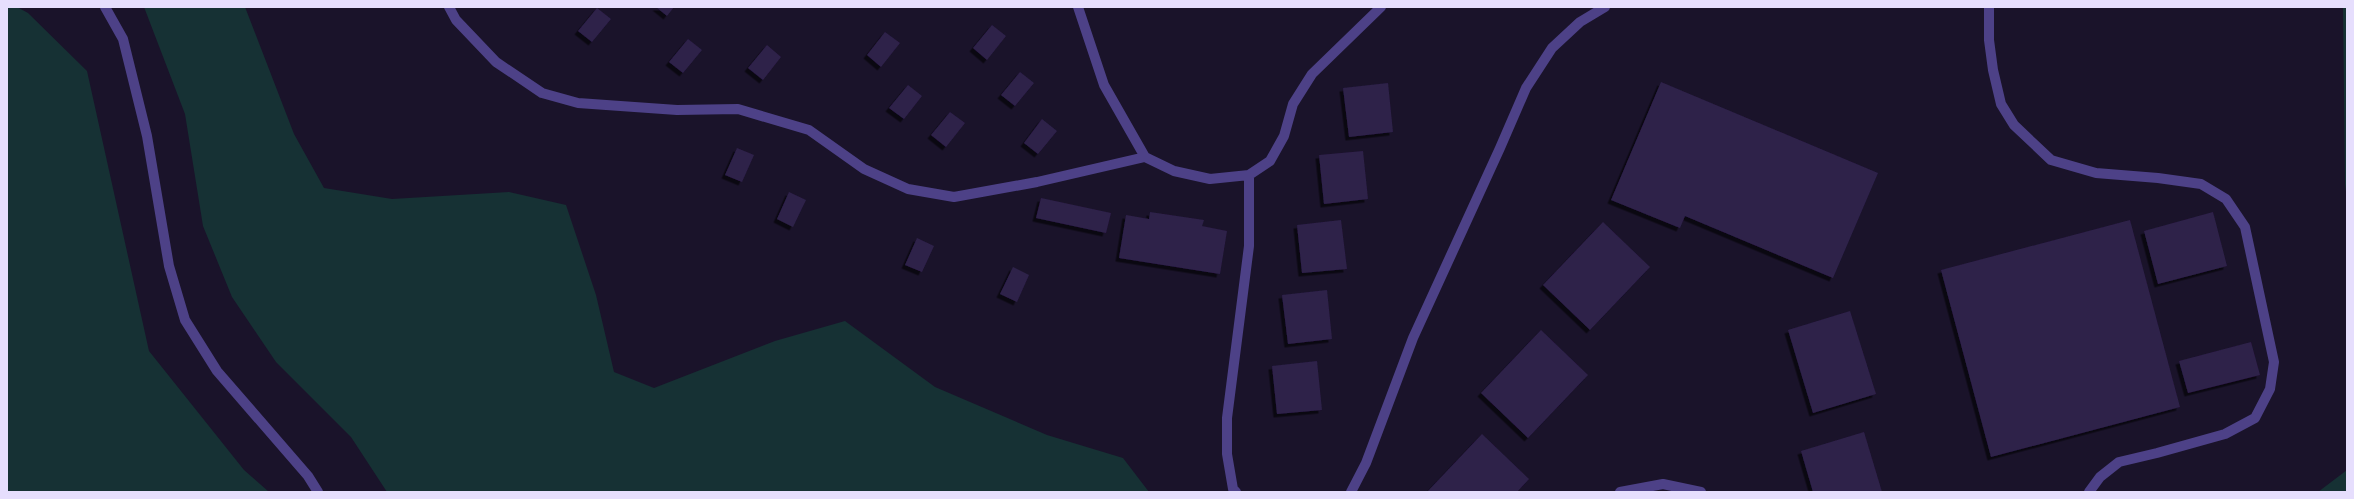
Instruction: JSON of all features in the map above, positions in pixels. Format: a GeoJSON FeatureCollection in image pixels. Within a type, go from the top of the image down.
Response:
{"type":"FeatureCollection","features":[{"type":"Feature","properties":{"kind":"street"},"geometry":{"type":"LineString","coordinates":[[105,7],[123,39],[147,136],[169,266],[185,320],[217,371],[308,476],[318,492]]}},
{"type":"Feature","properties":{"kind":"street"},"geometry":{"type":"LineString","coordinates":[[449,7],[456,20],[496,62],[542,93],[578,103],[677,110],[738,109],[810,130],[864,169],[908,189],[954,197],[1037,182],[1145,157]]}},
{"type":"Feature","properties":{"kind":"street"},"geometry":{"type":"LineString","coordinates":[[1078,7],[1104,84],[1145,157],[1174,171],[1210,179],[1249,175],[1270,161],[1284,136],[1293,104],[1312,74],[1381,7]]}},
{"type":"Feature","properties":{"kind":"street"},"geometry":{"type":"LineString","coordinates":[[1350,492],[1366,463],[1413,338],[1526,88],[1552,48],[1580,22],[1605,7]]}},
{"type":"Feature","properties":{"kind":"street"},"geometry":{"type":"LineString","coordinates":[[1989,7],[1989,40],[1993,70],[2002,104],[2014,125],[2050,160],[2096,173],[2158,178],[2202,184],[2226,199],[2245,227],[2274,362],[2270,390],[2255,418],[2225,434],[2119,462],[2100,477],[2089,492]]}},
{"type":"Feature","properties":{"kind":"street"},"geometry":{"type":"LineString","coordinates":[[1236,492],[1233,488],[1227,454],[1227,418],[1249,246],[1249,175]]}},
{"type":"Feature","properties":{"kind":"street"},"geometry":{"type":"LineString","coordinates":[[1620,492],[1663,484],[1702,492]]}},
{"type":"Feature","properties":{"kind":"green space"},"geometry":{"type":"Polygon","coordinates":[[[7,7],[17,7],[28,13],[87,71],[149,351],[244,470],[269,492],[7,492],[7,7]]]}},
{"type":"Feature","properties":{"kind":"green space"},"geometry":{"type":"Polygon","coordinates":[[[144,7],[245,7],[294,134],[324,188],[392,199],[509,192],[566,205],[596,295],[614,372],[654,388],[775,341],[845,321],[935,387],[1047,435],[1123,458],[1149,492],[387,492],[351,437],[276,362],[232,297],[203,226],[185,114],[144,7]]]}},
{"type":"Feature","properties":{"kind":"green space"},"geometry":{"type":"Polygon","coordinates":[[[2343,7],[2347,7],[2347,200],[2345,184],[2343,7]]]}},
{"type":"Feature","properties":{"kind":"green space"},"geometry":{"type":"Polygon","coordinates":[[[2347,470],[2347,492],[2318,492],[2347,470]]]}},
{"type":"Feature","properties":{"kind":"building"},"geometry":{"type":"Polygon","coordinates":[[[656,7],[674,7],[667,16],[656,7]]]}},
{"type":"Feature","properties":{"kind":"building"},"geometry":{"type":"Polygon","coordinates":[[[597,8],[611,19],[592,42],[578,31],[597,8]]]}},
{"type":"Feature","properties":{"kind":"building"},"geometry":{"type":"Polygon","coordinates":[[[992,25],[1006,36],[987,60],[973,48],[992,25]]]}},
{"type":"Feature","properties":{"kind":"building"},"geometry":{"type":"Polygon","coordinates":[[[885,32],[900,43],[881,67],[867,55],[885,32]]]}},
{"type":"Feature","properties":{"kind":"building"},"geometry":{"type":"Polygon","coordinates":[[[688,39],[702,50],[683,73],[669,62],[688,39]]]}},
{"type":"Feature","properties":{"kind":"building"},"geometry":{"type":"Polygon","coordinates":[[[767,45],[781,57],[763,80],[748,68],[767,45]]]}},
{"type":"Feature","properties":{"kind":"building"},"geometry":{"type":"Polygon","coordinates":[[[1020,72],[1034,83],[1015,106],[1001,95],[1020,72]]]}},
{"type":"Feature","properties":{"kind":"building"},"geometry":{"type":"Polygon","coordinates":[[[1661,82],[1878,173],[1833,278],[1685,216],[1680,228],[1611,200],[1661,82]]]}},
{"type":"Feature","properties":{"kind":"building"},"geometry":{"type":"Polygon","coordinates":[[[1388,83],[1393,132],[1349,137],[1343,88],[1388,83]]]}},
{"type":"Feature","properties":{"kind":"building"},"geometry":{"type":"Polygon","coordinates":[[[908,85],[922,96],[904,119],[889,108],[908,85]]]}},
{"type":"Feature","properties":{"kind":"building"},"geometry":{"type":"Polygon","coordinates":[[[950,112],[965,123],[946,147],[931,135],[950,112]]]}},
{"type":"Feature","properties":{"kind":"building"},"geometry":{"type":"Polygon","coordinates":[[[1042,119],[1057,131],[1038,154],[1024,143],[1042,119]]]}},
{"type":"Feature","properties":{"kind":"building"},"geometry":{"type":"Polygon","coordinates":[[[737,148],[754,155],[742,182],[725,175],[737,148]]]}},
{"type":"Feature","properties":{"kind":"building"},"geometry":{"type":"Polygon","coordinates":[[[1363,151],[1368,199],[1324,204],[1319,155],[1363,151]]]}},
{"type":"Feature","properties":{"kind":"building"},"geometry":{"type":"Polygon","coordinates":[[[789,192],[806,200],[793,227],[777,219],[789,192]]]}},
{"type":"Feature","properties":{"kind":"building"},"geometry":{"type":"Polygon","coordinates":[[[1041,198],[1111,213],[1106,233],[1036,218],[1041,198]]]}},
{"type":"Feature","properties":{"kind":"building"},"geometry":{"type":"Polygon","coordinates":[[[1150,212],[1204,220],[1202,226],[1227,231],[1220,274],[1119,258],[1126,215],[1149,219],[1150,212]]]}},
{"type":"Feature","properties":{"kind":"building"},"geometry":{"type":"Polygon","coordinates":[[[2213,212],[2227,266],[2158,284],[2144,231],[2213,212]]]}},
{"type":"Feature","properties":{"kind":"building"},"geometry":{"type":"Polygon","coordinates":[[[1341,220],[1347,269],[1302,273],[1297,225],[1341,220]]]}},
{"type":"Feature","properties":{"kind":"building"},"geometry":{"type":"Polygon","coordinates":[[[2130,220],[2180,407],[1991,457],[1941,270],[2130,220]]]}},
{"type":"Feature","properties":{"kind":"building"},"geometry":{"type":"Polygon","coordinates":[[[1603,222],[1650,267],[1590,330],[1543,285],[1603,222]]]}},
{"type":"Feature","properties":{"kind":"building"},"geometry":{"type":"Polygon","coordinates":[[[917,238],[934,246],[922,272],[905,265],[917,238]]]}},
{"type":"Feature","properties":{"kind":"building"},"geometry":{"type":"Polygon","coordinates":[[[1013,267],[1029,275],[1017,302],[1000,294],[1013,267]]]}},
{"type":"Feature","properties":{"kind":"building"},"geometry":{"type":"Polygon","coordinates":[[[1327,290],[1332,339],[1288,344],[1282,295],[1327,290]]]}},
{"type":"Feature","properties":{"kind":"building"},"geometry":{"type":"Polygon","coordinates":[[[1850,311],[1876,394],[1813,413],[1788,330],[1850,311]]]}},
{"type":"Feature","properties":{"kind":"building"},"geometry":{"type":"Polygon","coordinates":[[[1541,330],[1588,375],[1528,438],[1481,393],[1541,330]]]}},
{"type":"Feature","properties":{"kind":"building"},"geometry":{"type":"Polygon","coordinates":[[[2251,342],[2260,375],[2188,393],[2179,361],[2251,342]]]}},
{"type":"Feature","properties":{"kind":"building"},"geometry":{"type":"Polygon","coordinates":[[[1317,361],[1322,410],[1277,414],[1272,366],[1317,361]]]}},
{"type":"Feature","properties":{"kind":"building"},"geometry":{"type":"Polygon","coordinates":[[[1864,432],[1882,492],[1813,492],[1801,451],[1864,432]]]}},
{"type":"Feature","properties":{"kind":"building"},"geometry":{"type":"Polygon","coordinates":[[[1482,434],[1529,479],[1517,492],[1427,492],[1482,434]]]}}]}
